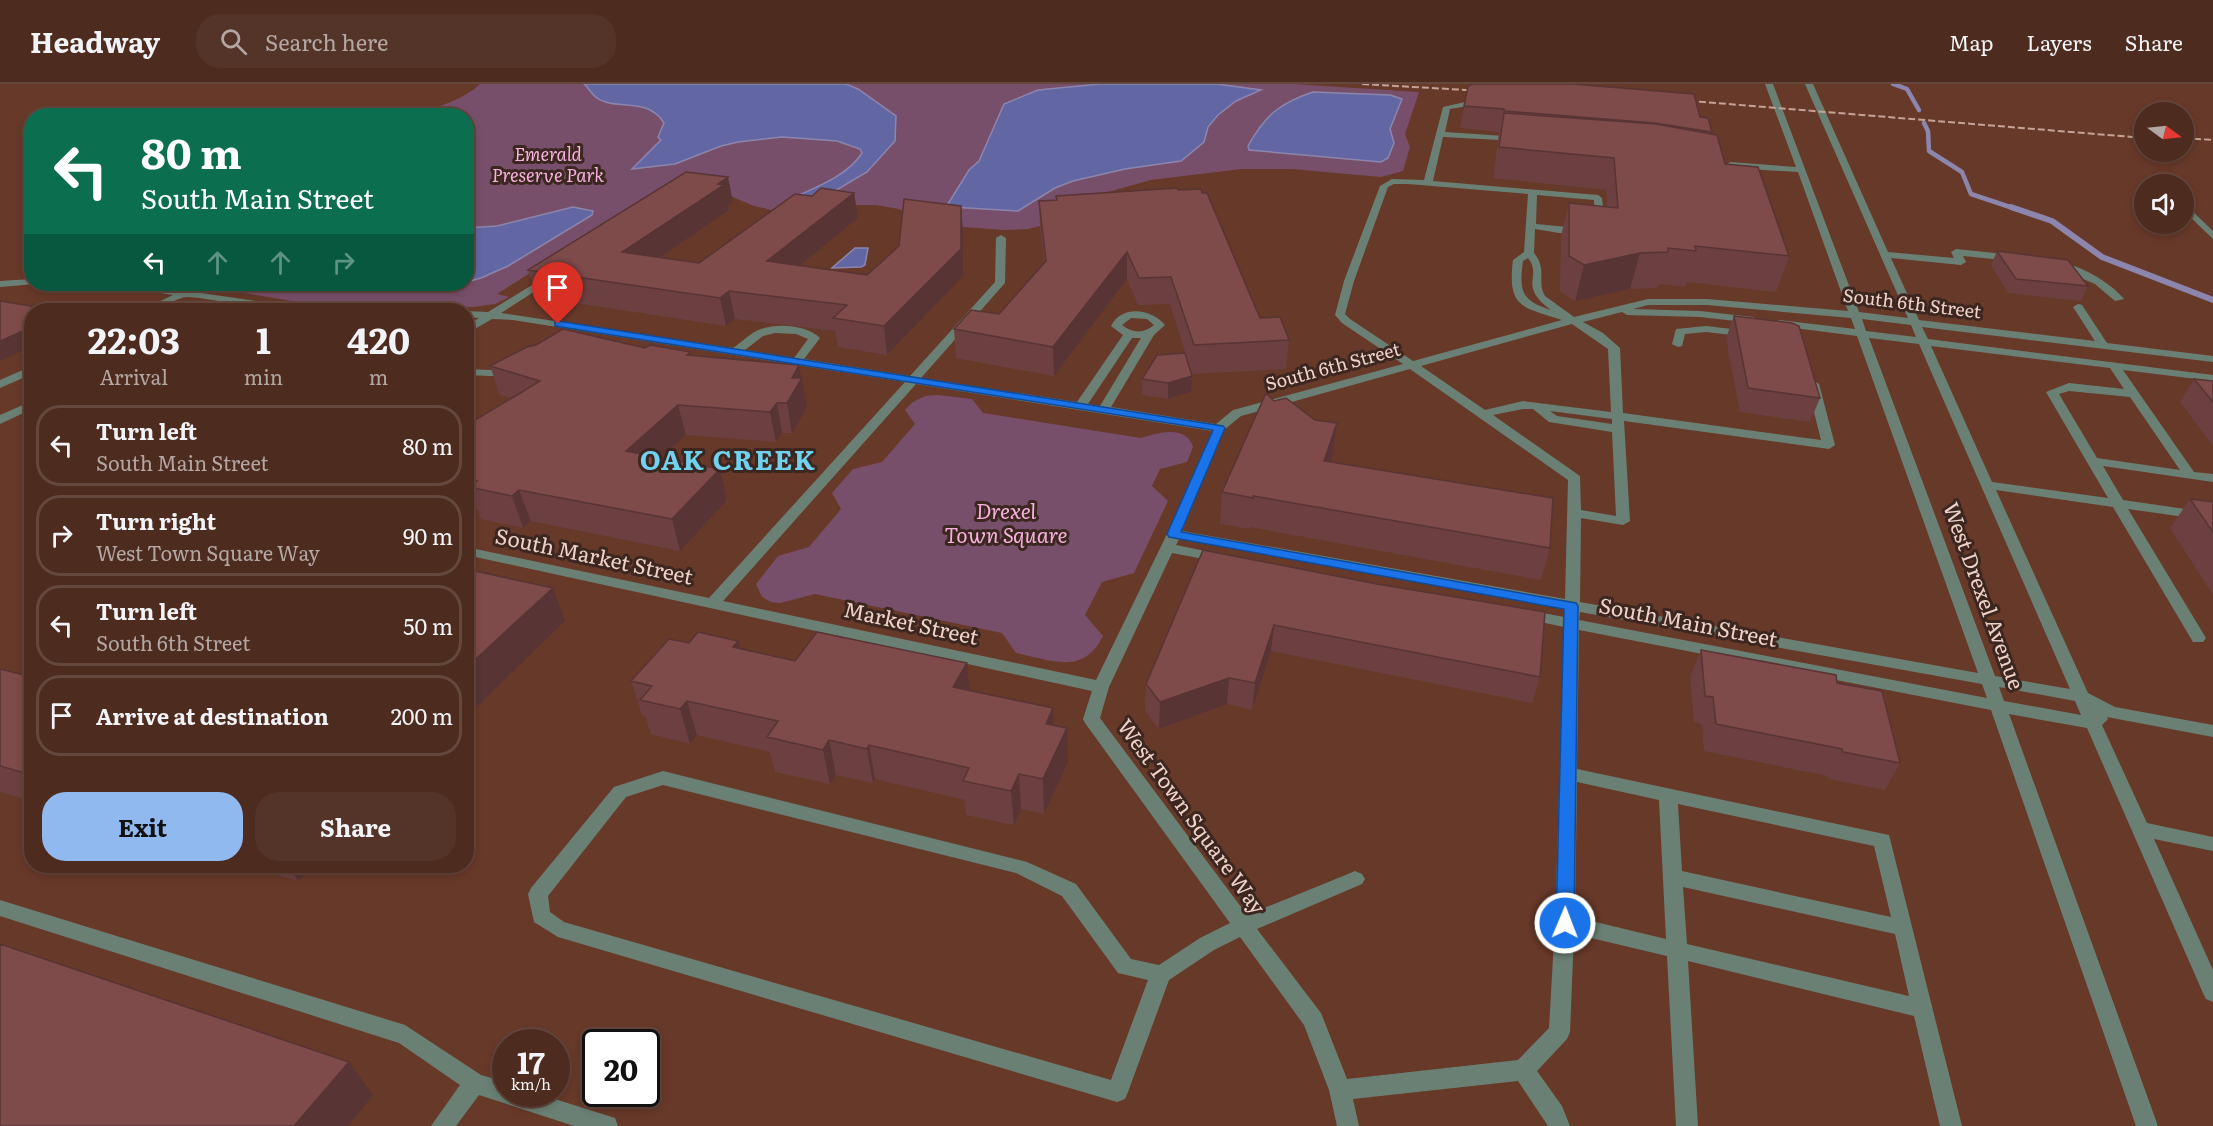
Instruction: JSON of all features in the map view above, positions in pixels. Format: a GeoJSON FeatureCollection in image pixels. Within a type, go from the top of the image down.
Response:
{"type":"FeatureCollection","features":[{"type":"Feature","properties":{"kind":"street","name":"West Drexel Avenue"},"geometry":{"type":"LineString","coordinates":[[1769,84],[1941,547],[2147,1126]]}},
{"type":"Feature","properties":{"kind":"street","name":"West Drexel Avenue"},"geometry":{"type":"LineString","coordinates":[[1809,84],[2213,993]]}},
{"type":"Feature","properties":{"kind":"street"},"geometry":{"type":"LineString","coordinates":[[1428,182],[1447,107],[1465,104]]}},
{"type":"Feature","properties":{"kind":"street"},"geometry":{"type":"LineString","coordinates":[[1441,134],[1530,139]]}},
{"type":"Feature","properties":{"kind":"street"},"geometry":{"type":"LineString","coordinates":[[1720,165],[1801,170]]}},
{"type":"Feature","properties":{"kind":"street"},"geometry":{"type":"LineString","coordinates":[[1340,1090],[1523,1070],[1559,1032],[1565,923],[1575,479],[1340,315],[1340,307],[1384,186],[1392,182],[1428,182],[1598,198],[1600,224],[1597,228],[1587,231],[1531,226]]}},
{"type":"Feature","properties":{"kind":"street"},"geometry":{"type":"LineString","coordinates":[[1533,193],[1529,253],[1537,262],[1537,291],[1541,298],[1571,320],[1605,339],[1614,348],[1623,522],[1573,513]]}},
{"type":"Feature","properties":{"kind":"street"},"geometry":{"type":"LineString","coordinates":[[2194,216],[2213,236]]}},
{"type":"Feature","properties":{"kind":"street"},"geometry":{"type":"LineString","coordinates":[[713,603],[1000,283],[1001,238]]}},
{"type":"Feature","properties":{"kind":"street"},"geometry":{"type":"LineString","coordinates":[[1884,254],[1961,262],[1956,252],[2026,260]]}},
{"type":"Feature","properties":{"kind":"street"},"geometry":{"type":"LineString","coordinates":[[1529,253],[1518,260],[1516,290],[1520,298],[1534,307],[1571,320]]}},
{"type":"Feature","properties":{"kind":"street"},"geometry":{"type":"LineString","coordinates":[[2047,263],[2093,278],[2109,288],[2119,299]]}},
{"type":"Feature","properties":{"kind":"street"},"geometry":{"type":"LineString","coordinates":[[474,326],[558,272]]}},
{"type":"Feature","properties":{"kind":"street"},"geometry":{"type":"LineString","coordinates":[[0,284],[24,282]]}},
{"type":"Feature","properties":{"kind":"street"},"geometry":{"type":"LineString","coordinates":[[170,291],[250,303]]}},
{"type":"Feature","properties":{"kind":"street"},"geometry":{"type":"LineString","coordinates":[[164,303],[184,293]]}},
{"type":"Feature","properties":{"kind":"street","name":"South 6th Street"},"geometry":{"type":"LineString","coordinates":[[1219,428],[1237,412],[1571,320],[1648,302],[1677,301],[1854,315],[2213,359]]}},
{"type":"Feature","properties":{"kind":"street"},"geometry":{"type":"LineString","coordinates":[[2078,307],[2103,345]]}},
{"type":"Feature","properties":{"kind":"street","name":"South 6th Street"},"geometry":{"type":"LineString","coordinates":[[1606,312],[1700,314],[2213,378]]}},
{"type":"Feature","properties":{"kind":"street"},"geometry":{"type":"LineString","coordinates":[[474,314],[603,331],[1219,428]]}},
{"type":"Feature","properties":{"kind":"street"},"geometry":{"type":"LineString","coordinates":[[1150,316],[1159,322],[1159,328],[1150,333],[1129,334],[1119,329],[1117,323],[1123,317],[1150,316]]}},
{"type":"Feature","properties":{"kind":"street"},"geometry":{"type":"LineString","coordinates":[[735,352],[763,332],[772,329],[808,334],[815,338],[796,362]]}},
{"type":"Feature","properties":{"kind":"street"},"geometry":{"type":"LineString","coordinates":[[1678,344],[1680,331],[1692,329],[1764,336]]}},
{"type":"Feature","properties":{"kind":"street"},"geometry":{"type":"LineString","coordinates":[[585,344],[603,331]]}},
{"type":"Feature","properties":{"kind":"street"},"geometry":{"type":"LineString","coordinates":[[1103,410],[1150,333]]}},
{"type":"Feature","properties":{"kind":"street"},"geometry":{"type":"LineString","coordinates":[[1080,406],[1129,334]]}},
{"type":"Feature","properties":{"kind":"street"},"geometry":{"type":"LineString","coordinates":[[2114,366],[2190,475]]}},
{"type":"Feature","properties":{"kind":"street"},"geometry":{"type":"LineString","coordinates":[[1482,414],[1503,408],[1536,406],[1618,422],[1829,445],[1808,369]]}},
{"type":"Feature","properties":{"kind":"street"},"geometry":{"type":"LineString","coordinates":[[0,384],[24,373]]}},
{"type":"Feature","properties":{"kind":"street"},"geometry":{"type":"LineString","coordinates":[[474,373],[522,374]]}},
{"type":"Feature","properties":{"kind":"street"},"geometry":{"type":"LineString","coordinates":[[2134,394],[2069,387],[2052,392],[2198,638]]}},
{"type":"Feature","properties":{"kind":"street"},"geometry":{"type":"LineString","coordinates":[[0,420],[24,408]]}},
{"type":"Feature","properties":{"kind":"street","name":"West Town Square Way"},"geometry":{"type":"LineString","coordinates":[[1219,428],[1170,541],[1101,687],[1091,719],[1313,1020],[1340,1090],[1348,1126]]}},
{"type":"Feature","properties":{"kind":"street"},"geometry":{"type":"LineString","coordinates":[[2092,461],[2213,478]]}},
{"type":"Feature","properties":{"kind":"street"},"geometry":{"type":"LineString","coordinates":[[1989,485],[2213,517]]}},
{"type":"Feature","properties":{"kind":"street"},"geometry":{"type":"LineString","coordinates":[[1170,541],[1303,573]]}},
{"type":"Feature","properties":{"kind":"street","name":"South Main Street"},"geometry":{"type":"LineString","coordinates":[[1170,541],[1571,614],[1987,679],[2083,697],[2111,712],[2213,730]]}},
{"type":"Feature","properties":{"kind":"street","name":"South Market Street"},"geometry":{"type":"LineString","coordinates":[[474,553],[713,603]]}},
{"type":"Feature","properties":{"kind":"street","name":"Market Street"},"geometry":{"type":"LineString","coordinates":[[713,603],[1101,687]]}},
{"type":"Feature","properties":{"kind":"street","name":"South Main Street"},"geometry":{"type":"LineString","coordinates":[[1506,611],[1571,614],[1997,706],[2094,723]]}},
{"type":"Feature","properties":{"kind":"street"},"geometry":{"type":"LineString","coordinates":[[2094,723],[2111,712]]}},
{"type":"Feature","properties":{"kind":"street"},"geometry":{"type":"LineString","coordinates":[[1568,774],[1882,840],[1951,1126]]}},
{"type":"Feature","properties":{"kind":"street"},"geometry":{"type":"LineString","coordinates":[[1161,974],[1125,966],[1069,890],[1020,867],[663,778],[620,792],[538,894],[541,916],[558,929],[1117,1092],[1161,974],[1207,944],[1243,926],[1355,879]]}},
{"type":"Feature","properties":{"kind":"street"},"geometry":{"type":"LineString","coordinates":[[1668,794],[1687,1126]]}},
{"type":"Feature","properties":{"kind":"street"},"geometry":{"type":"LineString","coordinates":[[2140,829],[2213,844]]}},
{"type":"Feature","properties":{"kind":"street"},"geometry":{"type":"LineString","coordinates":[[1673,877],[1904,928]]}},
{"type":"Feature","properties":{"kind":"street"},"geometry":{"type":"LineString","coordinates":[[0,908],[405,1035],[475,1083],[492,1088]]}},
{"type":"Feature","properties":{"kind":"street"},"geometry":{"type":"LineString","coordinates":[[1565,923],[1923,1009]]}},
{"type":"Feature","properties":{"kind":"street"},"geometry":{"type":"LineString","coordinates":[[1523,1070],[1554,1114],[1559,1126]]}},
{"type":"Feature","properties":{"kind":"street"},"geometry":{"type":"LineString","coordinates":[[442,1126],[475,1083]]}},
{"type":"Feature","properties":{"kind":"street"},"geometry":{"type":"LineString","coordinates":[[549,1107],[607,1126]]}},
{"type":"Feature","properties":{"kind":"green space","name":"Emerald Preserve Park"},"geometry":{"type":"Polygon","coordinates":[[[480,84],[1293,84],[1419,92],[1405,134],[1410,147],[1403,171],[1381,177],[1292,169],[1241,169],[1151,180],[1090,197],[1052,223],[1028,229],[1004,230],[951,226],[925,221],[899,209],[876,205],[780,212],[754,206],[728,195],[665,187],[497,294],[509,297],[495,304],[474,307],[474,303],[304,303],[232,291],[474,291],[474,108],[435,108],[473,90],[480,84]]]}},
{"type":"Feature","properties":{"kind":"green space","name":"Drexel Town Square"},"geometry":{"type":"Polygon","coordinates":[[[938,395],[972,399],[983,413],[1141,438],[1163,433],[1178,433],[1184,435],[1193,447],[1187,462],[1160,469],[1152,486],[1168,501],[1134,573],[1102,582],[1085,615],[1103,636],[1095,649],[1086,657],[1066,662],[1016,653],[1002,633],[815,594],[780,603],[771,602],[762,597],[756,584],[778,556],[809,547],[841,509],[832,493],[853,469],[882,462],[915,424],[905,410],[908,406],[920,398],[938,395]]]}},
{"type":"Feature","properties":{"kind":"water"},"geometry":{"type":"Polygon","coordinates":[[[584,84],[846,84],[858,89],[896,116],[895,141],[867,172],[823,198],[797,196],[842,173],[862,153],[860,149],[837,141],[782,137],[738,142],[721,146],[675,164],[632,169],[661,140],[658,137],[664,123],[657,115],[641,107],[604,102],[595,97],[584,84]]]}},
{"type":"Feature","properties":{"kind":"water"},"geometry":{"type":"Polygon","coordinates":[[[1100,84],[1217,84],[1261,90],[1236,101],[1218,115],[1208,127],[1204,142],[1181,161],[1125,169],[1073,181],[1055,188],[1018,211],[951,207],[948,204],[969,170],[979,161],[1004,104],[1038,90],[1100,84]]]}},
{"type":"Feature","properties":{"kind":"water"},"geometry":{"type":"Polygon","coordinates":[[[1313,92],[1390,95],[1402,99],[1390,129],[1394,143],[1388,158],[1381,162],[1249,150],[1248,146],[1254,135],[1267,118],[1282,106],[1313,92]]]}},
{"type":"Feature","properties":{"kind":"water"},"geometry":{"type":"Polygon","coordinates":[[[573,207],[593,211],[592,215],[508,266],[474,280],[474,228],[497,226],[573,207]]]}},
{"type":"Feature","properties":{"kind":"water"},"geometry":{"type":"Polygon","coordinates":[[[855,248],[868,248],[865,265],[832,268],[855,248]]]}},
{"type":"Feature","properties":{"kind":"building"},"geometry":{"type":"Polygon","coordinates":[[[1473,84],[1573,84],[1694,94],[1700,117],[1708,118],[1712,132],[1654,123],[1464,106],[1468,86],[1473,84]]]}},
{"type":"Feature","properties":{"kind":"building"},"geometry":{"type":"Polygon","coordinates":[[[1504,113],[1656,124],[1717,135],[1725,164],[1758,167],[1789,256],[1695,246],[1696,251],[1668,248],[1668,252],[1640,253],[1584,265],[1569,256],[1569,203],[1618,208],[1614,158],[1499,147],[1504,113]]]}},
{"type":"Feature","properties":{"kind":"building"},"geometry":{"type":"Polygon","coordinates":[[[686,172],[728,177],[718,184],[724,185],[622,252],[699,263],[795,194],[812,196],[821,188],[854,193],[767,261],[867,275],[899,246],[904,199],[961,206],[961,249],[884,326],[833,318],[847,305],[729,291],[720,298],[528,270],[686,172]]]}},
{"type":"Feature","properties":{"kind":"building"},"geometry":{"type":"Polygon","coordinates":[[[1177,188],[1178,190],[1201,189],[1202,193],[1207,193],[1260,318],[1280,317],[1289,340],[1194,345],[1171,277],[1139,278],[1127,252],[1053,347],[954,329],[971,310],[999,314],[1046,261],[1039,201],[1057,200],[1056,196],[1177,188]]]}},
{"type":"Feature","properties":{"kind":"building"},"geometry":{"type":"Polygon","coordinates":[[[1997,251],[2068,260],[2088,286],[2016,279],[1997,251]]]}},
{"type":"Feature","properties":{"kind":"building"},"geometry":{"type":"Polygon","coordinates":[[[0,301],[24,305],[24,330],[0,341],[0,301]]]}},
{"type":"Feature","properties":{"kind":"building"},"geometry":{"type":"Polygon","coordinates":[[[1734,316],[1792,323],[1799,326],[1820,398],[1748,388],[1734,316]]]}},
{"type":"Feature","properties":{"kind":"building"},"geometry":{"type":"Polygon","coordinates":[[[563,329],[645,348],[650,345],[691,352],[687,355],[799,365],[792,378],[802,378],[787,403],[777,403],[770,412],[678,405],[626,451],[720,469],[672,519],[519,490],[512,496],[474,488],[474,483],[477,481],[474,480],[474,421],[540,381],[490,366],[527,347],[536,345],[563,329]]]}},
{"type":"Feature","properties":{"kind":"building"},"geometry":{"type":"Polygon","coordinates":[[[1185,353],[1192,376],[1168,383],[1142,379],[1157,355],[1185,353]]]}},
{"type":"Feature","properties":{"kind":"building"},"geometry":{"type":"Polygon","coordinates":[[[2194,379],[2213,381],[2213,402],[2194,379]]]}},
{"type":"Feature","properties":{"kind":"building"},"geometry":{"type":"Polygon","coordinates":[[[1266,393],[1274,401],[1286,398],[1315,420],[1337,423],[1324,461],[1553,498],[1550,548],[1222,492],[1266,393]]]}},
{"type":"Feature","properties":{"kind":"building"},"geometry":{"type":"Polygon","coordinates":[[[2190,499],[2213,502],[2213,532],[2190,499]]]}},
{"type":"Feature","properties":{"kind":"building"},"geometry":{"type":"Polygon","coordinates":[[[1203,550],[1377,584],[1545,612],[1540,677],[1274,625],[1255,683],[1229,678],[1160,702],[1146,684],[1203,550]]]}},
{"type":"Feature","properties":{"kind":"building"},"geometry":{"type":"Polygon","coordinates":[[[474,571],[553,588],[474,661],[474,571]]]}},
{"type":"Feature","properties":{"kind":"building"},"geometry":{"type":"Polygon","coordinates":[[[698,632],[738,641],[733,647],[795,661],[817,632],[967,663],[953,687],[1053,708],[1046,724],[1067,728],[1043,779],[1019,774],[1011,791],[963,781],[969,768],[869,745],[867,749],[829,740],[823,750],[767,737],[778,721],[687,701],[680,709],[640,700],[652,686],[631,681],[669,639],[689,643],[698,632]]]}},
{"type":"Feature","properties":{"kind":"building"},"geometry":{"type":"Polygon","coordinates":[[[1701,650],[1836,675],[1837,683],[1882,691],[1900,763],[1716,724],[1713,697],[1705,696],[1701,650]]]}},
{"type":"Feature","properties":{"kind":"building"},"geometry":{"type":"Polygon","coordinates":[[[0,669],[24,675],[24,773],[0,766],[0,669]]]}},
{"type":"Feature","properties":{"kind":"building"},"geometry":{"type":"Polygon","coordinates":[[[0,944],[349,1062],[294,1126],[0,1126],[0,944]]]}},
{"type":"Feature","properties":{"kind":"waterway"},"geometry":{"type":"LineString","coordinates":[[1893,84],[1907,89],[1919,110]]}},
{"type":"Feature","properties":{"kind":"waterway"},"geometry":{"type":"LineString","coordinates":[[1924,123],[1928,131],[1929,151],[1962,172],[1971,194],[2016,209]]}},
{"type":"Feature","properties":{"kind":"waterway"},"geometry":{"type":"LineString","coordinates":[[2011,207],[2052,221],[2102,257],[2213,300]]}},
{"type":"Feature","properties":{"kind":"railway"},"geometry":{"type":"LineString","coordinates":[[1362,84],[1483,91]]}},
{"type":"Feature","properties":{"kind":"railway"},"geometry":{"type":"LineString","coordinates":[[1679,100],[2134,137]]}},
{"type":"Feature","properties":{"kind":"railway"},"geometry":{"type":"LineString","coordinates":[[2194,139],[2213,140]]}},
{"type":"Feature","properties":{"kind":"district","name":"OAK CREEK"},"geometry":{"type":"Point","coordinates":[728,461]}},
{"type":"Feature","properties":{"kind":"route"},"geometry":{"type":"LineString","coordinates":[[558,324],[1219,428],[1174,534],[1571,606],[1565,923]]}}]}
